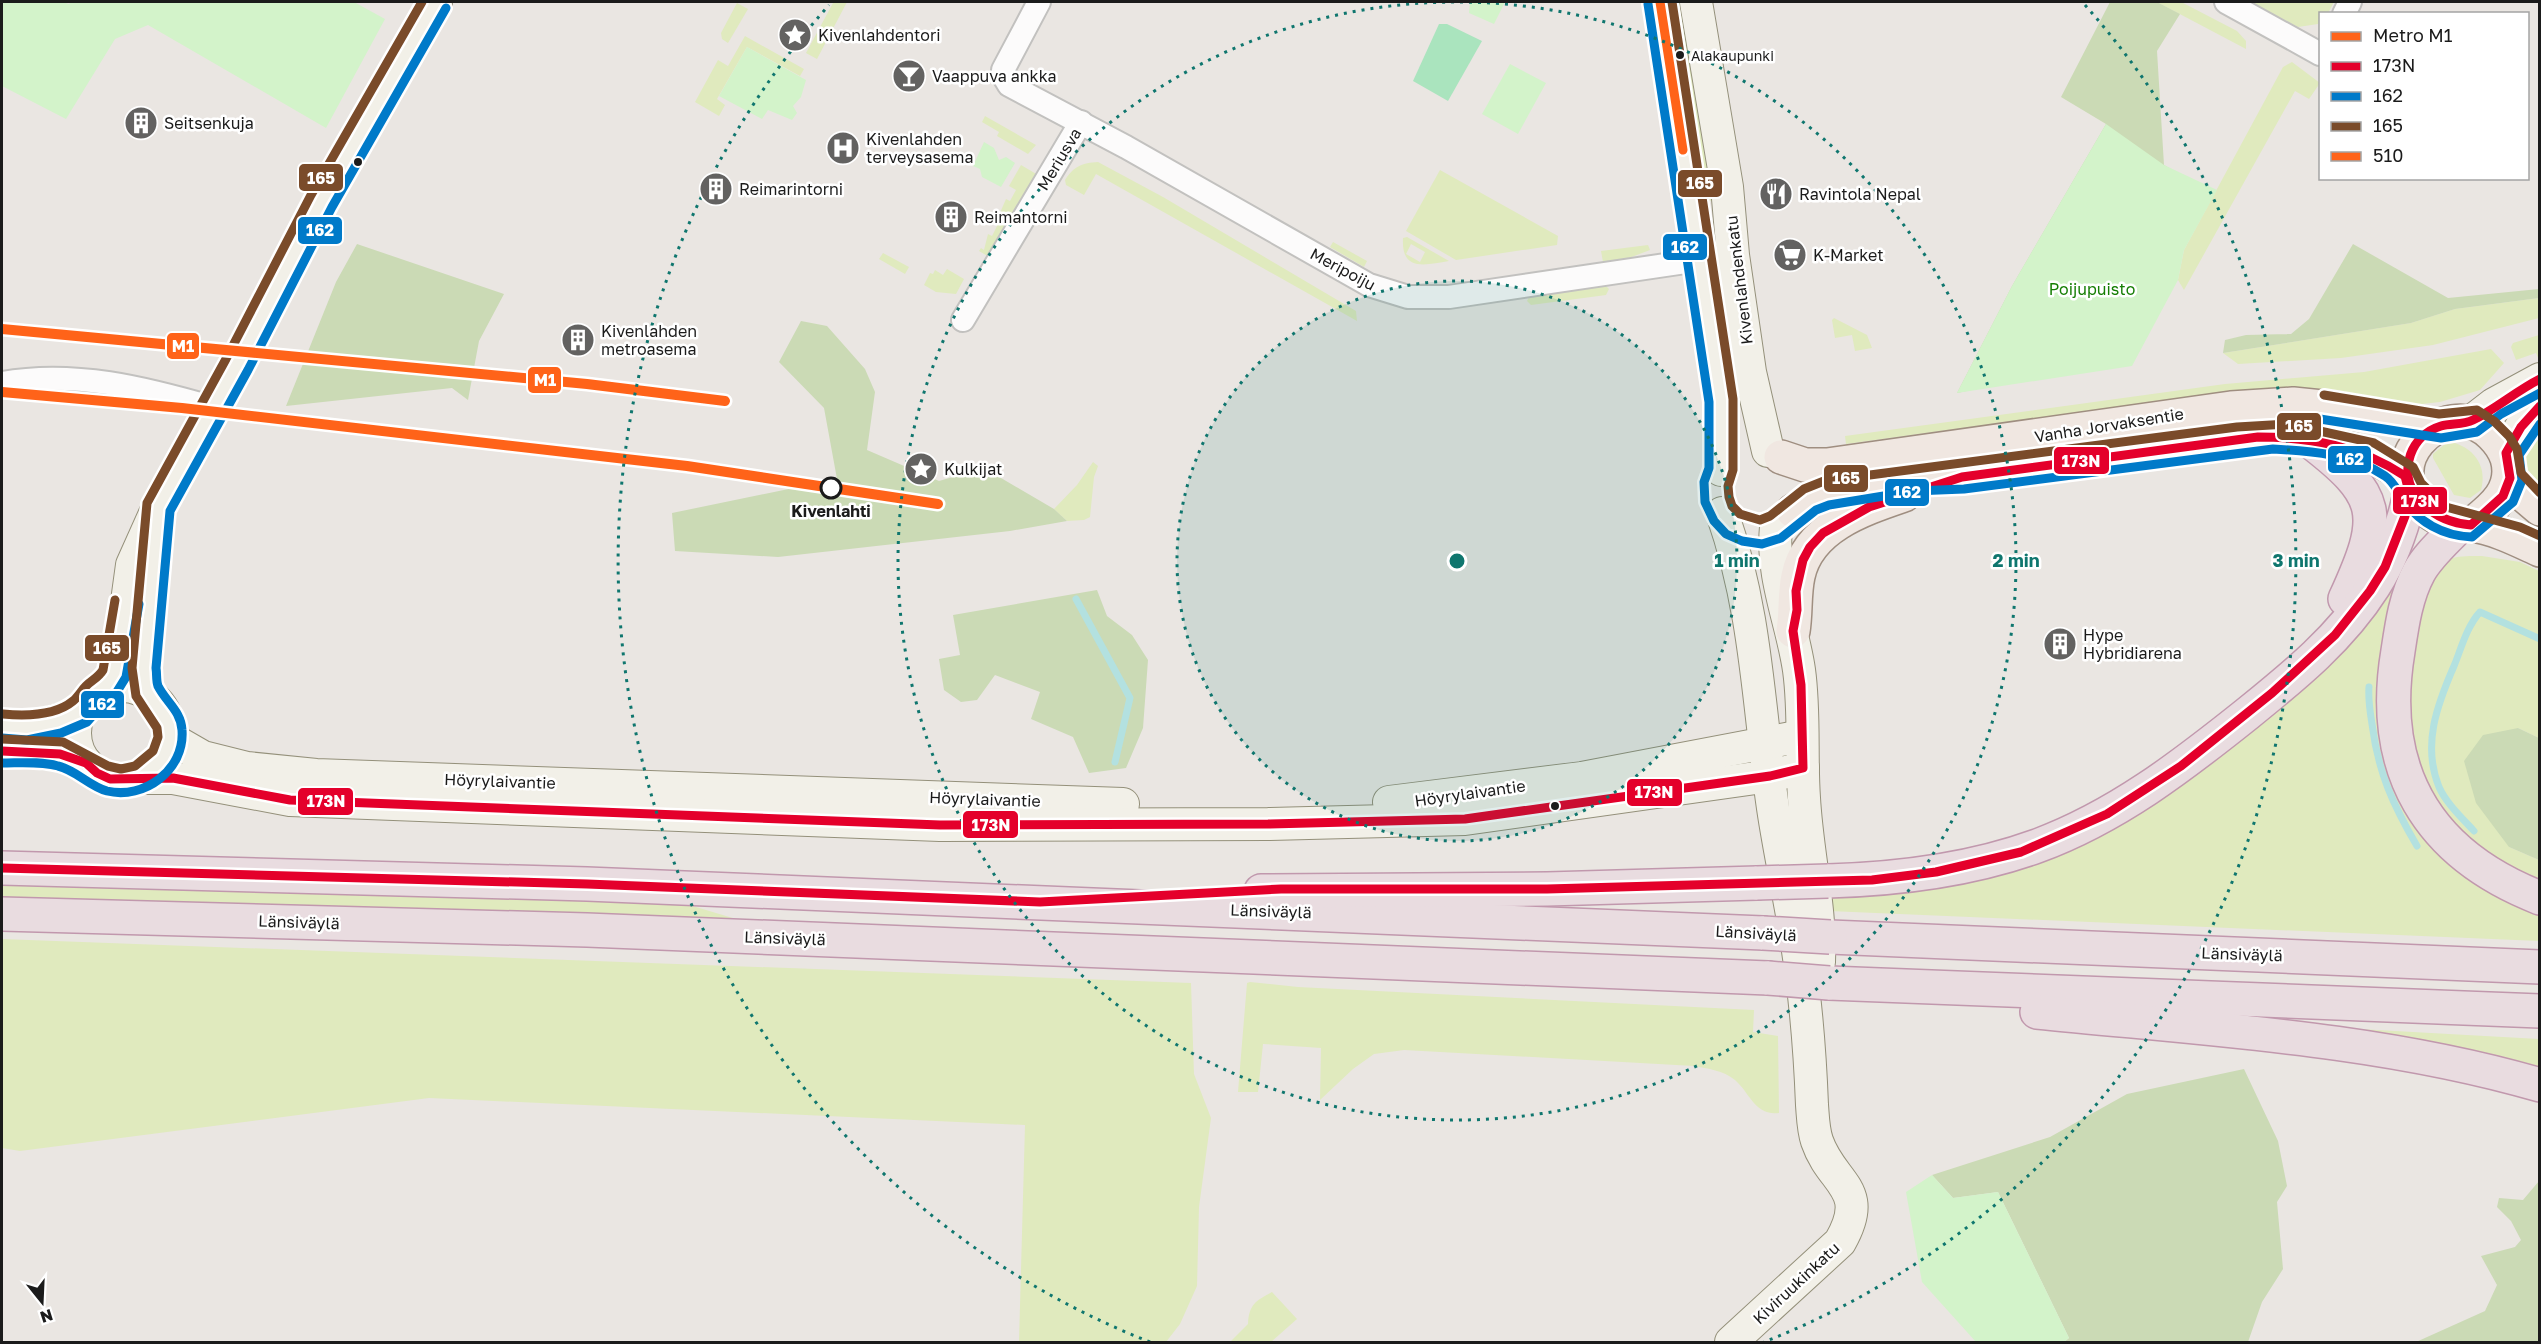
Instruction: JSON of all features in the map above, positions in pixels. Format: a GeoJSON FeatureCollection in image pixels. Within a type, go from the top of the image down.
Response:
{"type":"FeatureCollection","features":[{"type":"Feature","properties":{"kind":"highway"},"geometry":{"type":"LineString","coordinates":[[2307,439],[2357,482],[2366,496],[2370,510],[2370,526],[2363,559],[2340,608],[2333,638]]}},
{"type":"Feature","properties":{"kind":"highway"},"geometry":{"type":"LineString","coordinates":[[2,868],[564,883],[1040,902],[1255,901],[1547,889],[1872,880],[1976,864],[2038,846],[2107,814],[2159,783],[2206,748],[2298,672],[2333,638],[2362,603],[2390,556],[2405,517],[2408,483]]}},
{"type":"Feature","properties":{"kind":"highway"},"geometry":{"type":"LineString","coordinates":[[2466,524],[2420,571],[2408,599],[2396,665],[2394,709],[2398,754],[2409,786],[2422,809],[2460,852],[2492,875],[2540,898]]}},
{"type":"Feature","properties":{"kind":"highway","name":"Länsiväylä"},"geometry":{"type":"LineString","coordinates":[[1255,901],[1830,937],[2540,967]]}},
{"type":"Feature","properties":{"kind":"highway","name":"Länsiväylä"},"geometry":{"type":"LineString","coordinates":[[2,914],[587,930],[2540,1011]]}},
{"type":"Feature","properties":{"kind":"highway"},"geometry":{"type":"LineString","coordinates":[[1959,988],[2033,1012],[2282,1037],[2426,1059],[2540,1085]]}},
{"type":"Feature","properties":{"kind":"main road","name":"Vanha Jorvaksentie"},"geometry":{"type":"LineString","coordinates":[[1774,454],[1805,465],[1827,465],[2205,410],[2293,404],[2332,408],[2439,426]]}},
{"type":"Feature","properties":{"kind":"main road"},"geometry":{"type":"LineString","coordinates":[[2540,509],[2520,492],[2487,430],[2472,421],[2439,426],[2425,433],[2416,443],[2408,483],[2426,507],[2440,518],[2517,538],[2540,550]]}},
{"type":"Feature","properties":{"kind":"main road","name":"Vanha Jorvaksentie"},"geometry":{"type":"LineString","coordinates":[[1784,519],[1810,500],[1826,493],[1913,479],[1962,477],[2249,438],[2307,439],[2370,454],[2408,483]]}},
{"type":"Feature","properties":{"kind":"main road"},"geometry":{"type":"LineString","coordinates":[[2466,524],[2503,496],[2508,466]]}},
{"type":"Feature","properties":{"kind":"main road"},"geometry":{"type":"LineString","coordinates":[[1793,631],[1798,575],[1810,547],[1823,533],[1869,507],[1962,477]]}},
{"type":"Feature","properties":{"kind":"street"},"geometry":{"type":"LineString","coordinates":[[105,689],[114,674],[121,645],[132,565],[158,507],[214,408],[321,201],[436,2]]}},
{"type":"Feature","properties":{"kind":"street","name":"Meripoiju"},"geometry":{"type":"LineString","coordinates":[[1039,2],[1003,69],[1005,80],[1016,90],[1081,122],[1361,280],[1408,297],[1449,297],[1733,255]]}},
{"type":"Feature","properties":{"kind":"street"},"geometry":{"type":"LineString","coordinates":[[1660,2],[1721,401],[1721,470],[1716,484],[1717,499],[1722,513],[1733,524],[1746,530],[1761,532],[1784,519],[1797,499],[1798,486],[1794,473],[1774,454],[1745,451],[1736,455],[1721,470]]}},
{"type":"Feature","properties":{"kind":"street","name":"Kivenlahdenkatu"},"geometry":{"type":"LineString","coordinates":[[1696,2],[1727,188],[1733,255],[1750,372],[1774,454]]}},
{"type":"Feature","properties":{"kind":"street"},"geometry":{"type":"LineString","coordinates":[[2226,2],[2319,53]]}},
{"type":"Feature","properties":{"kind":"street","name":"Meriusva"},"geometry":{"type":"LineString","coordinates":[[963,320],[1081,122]]}},
{"type":"Feature","properties":{"kind":"street"},"geometry":{"type":"LineString","coordinates":[[2,383],[28,378],[117,383],[214,408]]}},
{"type":"Feature","properties":{"kind":"street"},"geometry":{"type":"LineString","coordinates":[[2472,421],[2494,405],[2540,379]]}},
{"type":"Feature","properties":{"kind":"street"},"geometry":{"type":"LineString","coordinates":[[2508,466],[2521,428],[2540,405]]}},
{"type":"Feature","properties":{"kind":"street"},"geometry":{"type":"LineString","coordinates":[[147,693],[144,668],[158,507]]}},
{"type":"Feature","properties":{"kind":"street","name":"Kiviruukinkatu"},"geometry":{"type":"LineString","coordinates":[[1722,513],[1745,587],[1760,682],[1770,776],[1799,953],[1810,1047],[1813,1120],[1817,1143],[1848,1192],[1852,1203],[1850,1224],[1840,1242],[1822,1262],[1731,1342]]}},
{"type":"Feature","properties":{"kind":"street","name":"Kiviruukinkatu"},"geometry":{"type":"LineString","coordinates":[[1784,519],[1775,552],[1784,611],[1793,631],[1801,685],[1804,800],[1820,924],[1819,967],[1810,1047]]}},
{"type":"Feature","properties":{"kind":"street"},"geometry":{"type":"LineString","coordinates":[[2,751],[60,754],[86,763],[97,773],[110,779],[125,781],[140,778],[154,769],[165,754],[170,738],[168,720],[160,705],[147,693],[120,686],[95,694],[80,712],[75,738],[86,763]]}},
{"type":"Feature","properties":{"kind":"street"},"geometry":{"type":"LineString","coordinates":[[2,726],[26,728],[47,724],[80,712]]}},
{"type":"Feature","properties":{"kind":"street","name":"Höyrylaivantie"},"geometry":{"type":"LineString","coordinates":[[1268,816],[1464,795],[1581,778],[1802,736]]}},
{"type":"Feature","properties":{"kind":"street","name":"Höyrylaivantie"},"geometry":{"type":"LineString","coordinates":[[170,738],[203,757],[247,768],[316,775],[1190,815],[1465,819],[1770,776],[1803,768]]}},
{"type":"Feature","properties":{"kind":"street","name":"Höyrylaivantie"},"geometry":{"type":"LineString","coordinates":[[140,778],[173,778],[290,800],[940,825],[1190,815]]}},
{"type":"Feature","properties":{"kind":"green space"},"geometry":{"type":"Polygon","coordinates":[[[2,2],[63,2],[69,4],[71,2],[354,2],[385,19],[326,128],[148,25],[115,39],[66,119],[2,86],[2,2]]]}},
{"type":"Feature","properties":{"kind":"green space"},"geometry":{"type":"Polygon","coordinates":[[[831,2],[847,2],[817,59],[806,53],[833,3],[831,2]]]}},
{"type":"Feature","properties":{"kind":"green space"},"geometry":{"type":"Polygon","coordinates":[[[1470,2],[1505,2],[1494,24],[1469,13],[1470,2]]]}},
{"type":"Feature","properties":{"kind":"green space"},"geometry":{"type":"Polygon","coordinates":[[[1674,2],[1684,2],[1719,199],[1703,202],[1674,2]]]}},
{"type":"Feature","properties":{"kind":"green space","name":"Poijupuisto"},"geometry":{"type":"Polygon","coordinates":[[[2110,2],[2157,2],[2180,14],[2157,51],[2164,165],[2171,169],[2074,369],[1957,393],[2012,286],[2106,124],[2061,97],[2110,2]]]}},
{"type":"Feature","properties":{"kind":"green space"},"geometry":{"type":"Polygon","coordinates":[[[2157,2],[2181,2],[2237,31],[2246,41],[2246,49],[2157,2]]]}},
{"type":"Feature","properties":{"kind":"green space"},"geometry":{"type":"Polygon","coordinates":[[[2250,2],[2334,2],[2329,12],[2319,12],[2318,24],[2298,27],[2250,2]]]}},
{"type":"Feature","properties":{"kind":"green space"},"geometry":{"type":"Polygon","coordinates":[[[737,3],[748,9],[728,43],[722,39],[721,33],[737,3]]]}},
{"type":"Feature","properties":{"kind":"green space"},"geometry":{"type":"Polygon","coordinates":[[[1439,24],[1447,24],[1482,41],[1448,101],[1413,81],[1439,24]]]}},
{"type":"Feature","properties":{"kind":"green space"},"geometry":{"type":"Polygon","coordinates":[[[745,36],[804,69],[800,76],[747,47],[717,99],[725,105],[719,116],[695,102],[718,60],[728,66],[745,36]]]}},
{"type":"Feature","properties":{"kind":"green space"},"geometry":{"type":"Polygon","coordinates":[[[747,47],[806,80],[801,97],[793,106],[797,113],[792,120],[768,110],[762,119],[719,96],[747,47]]]}},
{"type":"Feature","properties":{"kind":"green space"},"geometry":{"type":"Polygon","coordinates":[[[2292,62],[2319,84],[2309,99],[2295,91],[2184,290],[2178,280],[2184,250],[2283,67],[2292,62]]]}},
{"type":"Feature","properties":{"kind":"green space"},"geometry":{"type":"Polygon","coordinates":[[[1510,64],[1546,83],[1518,134],[1482,114],[1510,64]]]}},
{"type":"Feature","properties":{"kind":"green space"},"geometry":{"type":"Polygon","coordinates":[[[985,116],[1036,145],[1028,154],[997,136],[999,132],[982,122],[985,116]]]}},
{"type":"Feature","properties":{"kind":"green space","name":"Poijupuisto"},"geometry":{"type":"Polygon","coordinates":[[[2106,124],[2164,165],[2217,190],[2184,250],[2178,280],[2132,366],[1957,393],[2012,286],[2106,124]]]}},
{"type":"Feature","properties":{"kind":"green space"},"geometry":{"type":"Polygon","coordinates":[[[984,142],[994,148],[999,160],[1006,157],[1015,163],[1001,187],[982,177],[980,169],[973,166],[984,142]]]}},
{"type":"Feature","properties":{"kind":"green space"},"geometry":{"type":"Polygon","coordinates":[[[1098,162],[1163,197],[1356,311],[1357,321],[1096,174],[1084,195],[1066,185],[1065,180],[1075,168],[1083,164],[1098,162]]]}},
{"type":"Feature","properties":{"kind":"green space"},"geometry":{"type":"Polygon","coordinates":[[[1021,165],[1038,175],[991,258],[979,251],[981,248],[984,250],[988,234],[992,236],[1006,199],[1010,201],[1016,190],[1009,186],[1021,165]]]}},
{"type":"Feature","properties":{"kind":"green space"},"geometry":{"type":"Polygon","coordinates":[[[1440,170],[1558,236],[1557,245],[1456,260],[1406,231],[1440,170]]]}},
{"type":"Feature","properties":{"kind":"green space"},"geometry":{"type":"Polygon","coordinates":[[[1407,237],[1449,261],[1416,264],[1410,261],[1403,249],[1403,238],[1407,237]],[[1411,244],[1406,254],[1420,262],[1425,252],[1411,244]]]}},
{"type":"Feature","properties":{"kind":"green space"},"geometry":{"type":"Polygon","coordinates":[[[1333,242],[1367,261],[1364,267],[1330,247],[1333,242]]]}},
{"type":"Feature","properties":{"kind":"green space"},"geometry":{"type":"Polygon","coordinates":[[[357,244],[504,294],[479,341],[468,400],[452,388],[286,406],[336,282],[357,244]]]}},
{"type":"Feature","properties":{"kind":"green space"},"geometry":{"type":"Polygon","coordinates":[[[2353,244],[2448,298],[2539,289],[2539,298],[2455,309],[2411,323],[2223,353],[2225,340],[2246,335],[2291,334],[2309,319],[2353,244]]]}},
{"type":"Feature","properties":{"kind":"green space"},"geometry":{"type":"Polygon","coordinates":[[[1648,245],[1650,250],[1629,258],[1603,262],[1601,251],[1648,245]]]}},
{"type":"Feature","properties":{"kind":"green space"},"geometry":{"type":"Polygon","coordinates":[[[883,253],[909,267],[905,274],[879,259],[883,253]]]}},
{"type":"Feature","properties":{"kind":"green space"},"geometry":{"type":"Polygon","coordinates":[[[947,269],[964,279],[956,294],[936,292],[924,285],[930,273],[933,274],[935,270],[943,275],[947,269]]]}},
{"type":"Feature","properties":{"kind":"green space"},"geometry":{"type":"Polygon","coordinates":[[[1605,285],[1609,289],[1606,295],[1531,305],[1527,301],[1530,295],[1605,285]]]}},
{"type":"Feature","properties":{"kind":"green space"},"geometry":{"type":"Polygon","coordinates":[[[1725,294],[1737,379],[1730,381],[1718,295],[1725,294]]]}},
{"type":"Feature","properties":{"kind":"green space"},"geometry":{"type":"Polygon","coordinates":[[[2539,298],[2539,318],[2433,345],[2341,358],[2238,364],[2223,353],[2411,323],[2455,309],[2539,298]]]}},
{"type":"Feature","properties":{"kind":"green space"},"geometry":{"type":"Polygon","coordinates":[[[1834,318],[1867,335],[1872,348],[1855,351],[1852,335],[1835,338],[1832,320],[1834,318]]]}},
{"type":"Feature","properties":{"kind":"green space"},"geometry":{"type":"Polygon","coordinates":[[[801,321],[827,326],[865,369],[875,392],[867,450],[939,481],[984,468],[1054,509],[1067,521],[1010,531],[778,557],[675,551],[672,513],[837,479],[824,408],[779,362],[801,321]]]}},
{"type":"Feature","properties":{"kind":"green space"},"geometry":{"type":"Polygon","coordinates":[[[2539,335],[2539,360],[2536,353],[2516,360],[2511,347],[2513,343],[2539,335]]]}},
{"type":"Feature","properties":{"kind":"green space"},"geometry":{"type":"Polygon","coordinates":[[[2491,349],[2504,363],[2480,390],[2440,402],[2413,405],[2234,393],[2203,395],[1846,444],[1845,436],[2225,384],[2364,372],[2491,349]]]}},
{"type":"Feature","properties":{"kind":"green space"},"geometry":{"type":"Polygon","coordinates":[[[2534,433],[2536,437],[2539,436],[2539,495],[2529,480],[2525,466],[2526,450],[2534,433]]]}},
{"type":"Feature","properties":{"kind":"green space"},"geometry":{"type":"Polygon","coordinates":[[[2455,443],[2469,450],[2481,467],[2481,490],[2470,498],[2454,495],[2433,458],[2433,454],[2445,444],[2455,443]]]}},
{"type":"Feature","properties":{"kind":"green space"},"geometry":{"type":"Polygon","coordinates":[[[1093,462],[1098,466],[1094,477],[1090,517],[1084,520],[1067,521],[1054,509],[1077,485],[1093,462]]]}},
{"type":"Feature","properties":{"kind":"green space"},"geometry":{"type":"Polygon","coordinates":[[[2482,556],[2520,562],[2539,571],[2539,738],[2518,728],[2509,847],[2539,860],[2539,885],[2487,857],[2461,835],[2426,789],[2417,768],[2411,740],[2409,671],[2413,636],[2421,604],[2432,578],[2446,561],[2459,557],[2482,556]]]}},
{"type":"Feature","properties":{"kind":"green space"},"geometry":{"type":"Polygon","coordinates":[[[2398,569],[2404,573],[2416,826],[2445,860],[2516,902],[2539,910],[2539,941],[1829,911],[1829,895],[2124,818],[2398,569]]]}},
{"type":"Feature","properties":{"kind":"green space"},"geometry":{"type":"Polygon","coordinates":[[[1097,590],[1107,616],[1132,635],[1148,660],[1143,728],[1126,768],[1089,773],[1073,737],[1031,719],[1040,692],[995,675],[977,700],[961,702],[944,690],[939,659],[960,655],[953,615],[1097,590]]]}},
{"type":"Feature","properties":{"kind":"green space"},"geometry":{"type":"Polygon","coordinates":[[[2518,728],[2539,738],[2539,860],[2509,847],[2476,803],[2464,761],[2483,735],[2518,728]]]}},
{"type":"Feature","properties":{"kind":"green space"},"geometry":{"type":"Polygon","coordinates":[[[2,885],[396,894],[686,904],[736,919],[2,898],[2,885]]]}},
{"type":"Feature","properties":{"kind":"green space"},"geometry":{"type":"Polygon","coordinates":[[[2,939],[1191,983],[1194,1074],[1211,1118],[1199,1207],[1197,1286],[1180,1324],[1166,1342],[1019,1342],[1025,1125],[429,1098],[20,1151],[2,1148],[2,939]]]}},
{"type":"Feature","properties":{"kind":"green space"},"geometry":{"type":"Polygon","coordinates":[[[1247,983],[1298,987],[1754,1010],[1753,1032],[1778,1036],[1779,1113],[1764,1111],[1758,1107],[1740,1085],[1726,1074],[1694,1066],[1404,1050],[1374,1054],[1353,1069],[1320,1100],[1321,1048],[1263,1044],[1258,1092],[1238,1092],[1247,983]]]}},
{"type":"Feature","properties":{"kind":"green space"},"geometry":{"type":"Polygon","coordinates":[[[2341,1028],[2539,1039],[2539,1071],[2341,1028]]]}},
{"type":"Feature","properties":{"kind":"green space"},"geometry":{"type":"Polygon","coordinates":[[[2244,1069],[2278,1141],[2287,1186],[2277,1202],[2283,1269],[2262,1302],[2248,1342],[2064,1342],[2069,1338],[1998,1192],[1953,1198],[1932,1175],[2050,1137],[2127,1094],[2244,1069]]]}},
{"type":"Feature","properties":{"kind":"green space"},"geometry":{"type":"Polygon","coordinates":[[[1932,1175],[1953,1198],[1998,1192],[2069,1338],[2064,1342],[1976,1342],[1922,1282],[1906,1192],[1932,1175]]]}},
{"type":"Feature","properties":{"kind":"green space"},"geometry":{"type":"Polygon","coordinates":[[[2539,1181],[2539,1342],[2416,1342],[2485,1311],[2497,1285],[2481,1256],[2515,1247],[2521,1240],[2511,1221],[2497,1207],[2499,1198],[2523,1200],[2539,1181]]]}},
{"type":"Feature","properties":{"kind":"green space"},"geometry":{"type":"Polygon","coordinates":[[[1272,1292],[1297,1319],[1271,1342],[1230,1342],[1248,1324],[1254,1304],[1272,1292]]]}},
{"type":"Feature","properties":{"kind":"waterway"},"geometry":{"type":"LineString","coordinates":[[1076,599],[1130,698],[1115,762]]}},
{"type":"Feature","properties":{"kind":"waterway"},"geometry":{"type":"LineString","coordinates":[[2474,831],[2446,799],[2434,771],[2432,741],[2442,695],[2468,631],[2480,612],[2540,639]]}},
{"type":"Feature","properties":{"kind":"waterway"},"geometry":{"type":"LineString","coordinates":[[2369,687],[2369,706],[2378,758],[2394,802],[2417,846]]}},
{"type":"Feature","properties":{"kind":"metro line","name":"M1"},"geometry":{"type":"LineString","coordinates":[[2,329],[587,384],[725,401]]}},
{"type":"Feature","properties":{"kind":"metro line","name":"M1"},"geometry":{"type":"LineString","coordinates":[[2,392],[182,408],[687,466],[938,504]]}},
{"type":"Feature","properties":{"kind":"transit line","name":"165"},"geometry":{"type":"LineString","coordinates":[[2,739],[63,742],[108,766],[121,769],[135,766],[153,751],[158,737],[157,728],[136,696],[132,668],[147,503],[226,359],[311,195],[422,2]]}},
{"type":"Feature","properties":{"kind":"transit line","name":"510"},"geometry":{"type":"LineString","coordinates":[[1660,2],[1683,150]]}},
{"type":"Feature","properties":{"kind":"transit line","name":"165"},"geometry":{"type":"LineString","coordinates":[[1672,2],[1733,399],[1733,470],[1728,486],[1729,497],[1732,506],[1740,514],[1760,520],[1770,516],[1804,489],[1824,481],[2237,427],[2288,424],[2374,443],[2413,467],[2421,483],[2446,507],[2520,527],[2540,536]]}},
{"type":"Feature","properties":{"kind":"transit line","name":"162"},"geometry":{"type":"LineString","coordinates":[[1648,4],[1709,402],[1709,468],[1704,482],[1705,502],[1714,521],[1726,534],[1742,541],[1762,544],[1781,538],[1816,510],[1829,505],[1914,491],[1964,489],[2273,449],[2331,455],[2346,458],[2373,469],[2390,480],[2408,507],[2424,521],[2441,531],[2472,537],[2513,502],[2522,480],[2519,455],[2540,424]]}},
{"type":"Feature","properties":{"kind":"transit line","name":"162"},"geometry":{"type":"LineString","coordinates":[[2,763],[51,764],[71,771],[100,789],[121,793],[135,791],[160,779],[177,758],[181,744],[181,723],[158,686],[156,668],[170,511],[248,370],[332,207],[446,8]]}},
{"type":"Feature","properties":{"kind":"transit line","name":"173N"},"geometry":{"type":"LineString","coordinates":[[2540,379],[2473,420],[2441,426],[2422,437],[2415,445],[2408,465],[2411,486],[2421,503],[2440,517],[2471,525],[2503,496],[2510,478],[2506,453],[2521,427],[2540,406]]}},
{"type":"Feature","properties":{"kind":"transit line","name":"162"},"geometry":{"type":"LineString","coordinates":[[2320,419],[2441,438],[2477,432],[2501,414],[2540,393]]}},
{"type":"Feature","properties":{"kind":"transit line","name":"165"},"geometry":{"type":"LineString","coordinates":[[2324,395],[2439,414],[2477,410],[2494,421],[2509,436],[2517,449],[2521,473],[2540,493]]}},
{"type":"Feature","properties":{"kind":"transit line","name":"173N"},"geometry":{"type":"LineString","coordinates":[[2,751],[60,754],[86,763],[97,773],[110,779],[173,778],[290,800],[940,825],[1268,824],[1465,819],[1770,776],[1803,768],[1801,685],[1793,631],[1797,610],[1796,591],[1803,560],[1810,547],[1823,533],[1869,507],[1962,477],[2258,437],[2316,441],[2353,450],[2405,476]]}},
{"type":"Feature","properties":{"kind":"transit line","name":"173N"},"geometry":{"type":"LineString","coordinates":[[2,868],[587,884],[1040,902],[1281,889],[1547,889],[1872,880],[1936,872],[2021,852],[2107,814],[2181,766],[2272,693],[2335,635],[2370,591],[2385,567],[2405,516],[2409,492],[2405,476]]}},
{"type":"Feature","properties":{"kind":"transit line","name":"165"},"geometry":{"type":"LineString","coordinates":[[3,714],[30,715],[58,710],[73,701],[99,675],[103,670],[115,600]]}},
{"type":"Feature","properties":{"kind":"transit line","name":"162"},"geometry":{"type":"LineString","coordinates":[[2,738],[27,740],[61,733],[87,722],[103,704],[113,698],[126,677],[139,604]]}},
{"type":"Feature","properties":{"kind":"place","name":"Kivenlahdentori"},"geometry":{"type":"Point","coordinates":[795,35]}},
{"type":"Feature","properties":{"kind":"place","name":"Alakaupunki"},"geometry":{"type":"Point","coordinates":[1680,55]}},
{"type":"Feature","properties":{"kind":"place","name":"Vaappuva ankka"},"geometry":{"type":"Point","coordinates":[909,76]}},
{"type":"Feature","properties":{"kind":"place","name":"Seitsenkuja"},"geometry":{"type":"Point","coordinates":[141,123]}},
{"type":"Feature","properties":{"kind":"place","name":"Kivenlahden terveysasema"},"geometry":{"type":"Point","coordinates":[843,148]}},
{"type":"Feature","properties":{"kind":"place","name":"Reimarintorni"},"geometry":{"type":"Point","coordinates":[716,189]}},
{"type":"Feature","properties":{"kind":"place","name":"Ravintola Nepal"},"geometry":{"type":"Point","coordinates":[1776,194]}},
{"type":"Feature","properties":{"kind":"place","name":"Reimantorni"},"geometry":{"type":"Point","coordinates":[951,217]}},
{"type":"Feature","properties":{"kind":"place","name":"K-Market"},"geometry":{"type":"Point","coordinates":[1790,255]}},
{"type":"Feature","properties":{"kind":"place","name":"Kivenlahden metroasema"},"geometry":{"type":"Point","coordinates":[578,340]}},
{"type":"Feature","properties":{"kind":"place","name":"Kulkijat"},"geometry":{"type":"Point","coordinates":[921,469]}},
{"type":"Feature","properties":{"kind":"place","name":"Kivenlahti"},"geometry":{"type":"Point","coordinates":[831,488]}},
{"type":"Feature","properties":{"kind":"place","name":"Hype Hybridiarena"},"geometry":{"type":"Point","coordinates":[2060,644]}}]}
